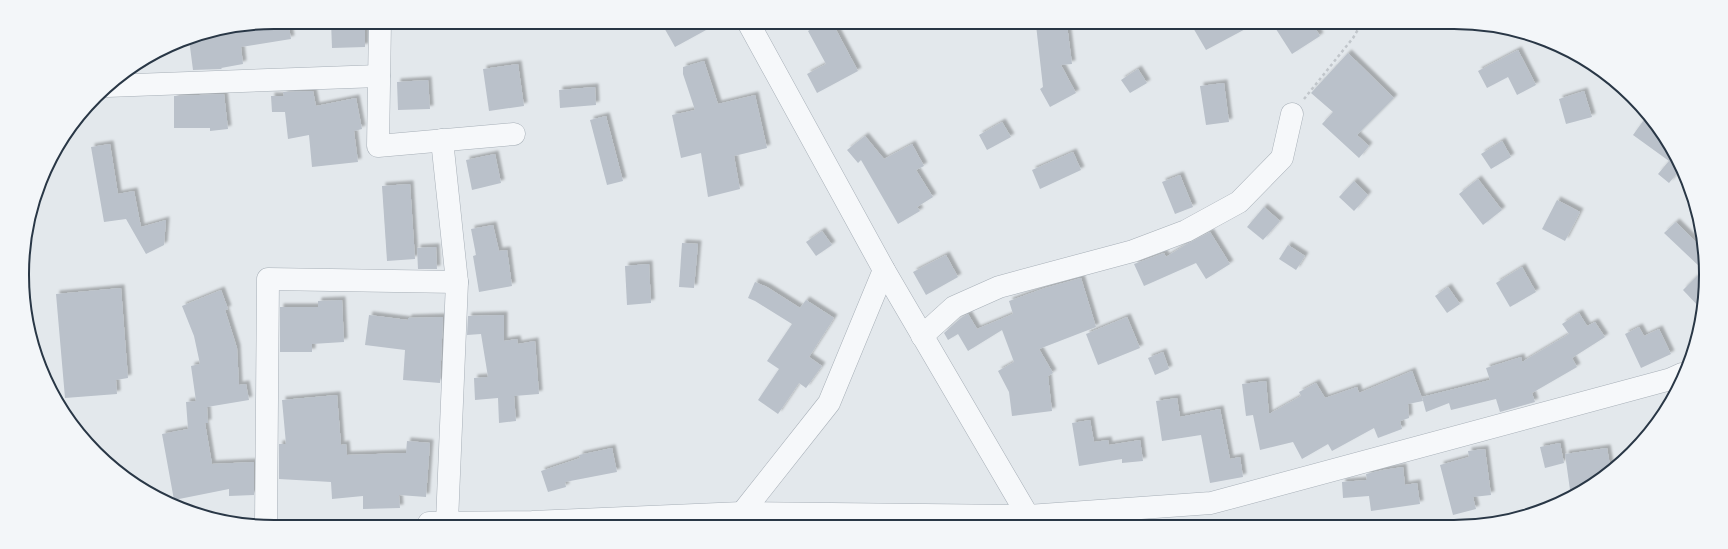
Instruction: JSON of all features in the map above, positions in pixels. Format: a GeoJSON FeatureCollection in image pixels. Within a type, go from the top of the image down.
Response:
{"type":"FeatureCollection","features":[{"type":"Feature","properties":{"kind":"street"},"geometry":{"type":"LineString","coordinates":[[380,29],[378,146],[514,134]]}},
{"type":"Feature","properties":{"kind":"street"},"geometry":{"type":"LineString","coordinates":[[752,29],[884,270],[1028,516]]}},
{"type":"Feature","properties":{"kind":"street"},"geometry":{"type":"LineString","coordinates":[[118,86],[379,76]]}},
{"type":"Feature","properties":{"kind":"street"},"geometry":{"type":"LineString","coordinates":[[922,336],[954,307],[999,287],[1133,251],[1186,231],[1239,202],[1282,158],[1292,114]]}},
{"type":"Feature","properties":{"kind":"street"},"geometry":{"type":"LineString","coordinates":[[438,520],[457,282],[442,140]]}},
{"type":"Feature","properties":{"kind":"street"},"geometry":{"type":"LineString","coordinates":[[742,514],[829,403],[884,270]]}},
{"type":"Feature","properties":{"kind":"street"},"geometry":{"type":"LineString","coordinates":[[266,520],[268,279],[457,282]]}},
{"type":"Feature","properties":{"kind":"street"},"geometry":{"type":"LineString","coordinates":[[584,520],[742,514],[1153,516],[1211,503],[1663,381],[1677,376]]}},
{"type":"Feature","properties":{"kind":"path"},"geometry":{"type":"LineString","coordinates":[[1292,114],[1328,67],[1353,38],[1358,29]]}},
{"type":"Feature","properties":{"kind":"building"},"geometry":{"type":"Polygon","coordinates":[[[289,29],[291,39],[241,47],[243,64],[221,68],[222,69],[193,70],[190,45],[211,37],[242,31],[289,29]]]}},
{"type":"Feature","properties":{"kind":"building"},"geometry":{"type":"Polygon","coordinates":[[[331,29],[365,29],[365,47],[332,48],[331,29]]]}},
{"type":"Feature","properties":{"kind":"building"},"geometry":{"type":"Polygon","coordinates":[[[665,29],[708,29],[675,47],[665,29]]]}},
{"type":"Feature","properties":{"kind":"building"},"geometry":{"type":"Polygon","coordinates":[[[811,29],[836,29],[858,71],[817,93],[807,74],[826,64],[808,31],[811,29]]]}},
{"type":"Feature","properties":{"kind":"building"},"geometry":{"type":"Polygon","coordinates":[[[1036,29],[1068,29],[1072,64],[1061,65],[1076,93],[1050,107],[1040,89],[1043,87],[1036,29]]]}},
{"type":"Feature","properties":{"kind":"building"},"geometry":{"type":"Polygon","coordinates":[[[1194,29],[1245,29],[1206,50],[1194,29]]]}},
{"type":"Feature","properties":{"kind":"building"},"geometry":{"type":"Polygon","coordinates":[[[1276,29],[1316,29],[1320,36],[1292,54],[1276,29]]]}},
{"type":"Feature","properties":{"kind":"building"},"geometry":{"type":"Polygon","coordinates":[[[1518,50],[1536,85],[1517,95],[1508,77],[1487,88],[1478,71],[1518,50]]]}},
{"type":"Feature","properties":{"kind":"building"},"geometry":{"type":"Polygon","coordinates":[[[1348,53],[1394,98],[1357,135],[1369,146],[1359,158],[1322,124],[1333,112],[1311,93],[1348,53]]]}},
{"type":"Feature","properties":{"kind":"building"},"geometry":{"type":"Polygon","coordinates":[[[704,61],[718,104],[755,95],[767,148],[734,156],[740,189],[708,197],[701,153],[681,158],[672,115],[695,110],[683,74],[683,67],[704,61]]]}},
{"type":"Feature","properties":{"kind":"building"},"geometry":{"type":"Polygon","coordinates":[[[518,64],[524,106],[489,111],[483,69],[518,64]]]}},
{"type":"Feature","properties":{"kind":"building"},"geometry":{"type":"Polygon","coordinates":[[[1138,69],[1147,83],[1130,93],[1121,80],[1138,69]]]}},
{"type":"Feature","properties":{"kind":"building"},"geometry":{"type":"Polygon","coordinates":[[[428,80],[430,109],[398,110],[397,82],[428,80]]]}},
{"type":"Feature","properties":{"kind":"building"},"geometry":{"type":"Polygon","coordinates":[[[1224,83],[1229,122],[1206,125],[1200,86],[1224,83]]]}},
{"type":"Feature","properties":{"kind":"building"},"geometry":{"type":"Polygon","coordinates":[[[595,87],[596,105],[560,108],[559,90],[595,87]]]}},
{"type":"Feature","properties":{"kind":"building"},"geometry":{"type":"Polygon","coordinates":[[[313,91],[316,106],[356,98],[362,129],[354,131],[358,162],[312,167],[309,135],[288,139],[285,112],[272,112],[271,96],[284,96],[283,92],[313,91]]]}},
{"type":"Feature","properties":{"kind":"building"},"geometry":{"type":"Polygon","coordinates":[[[1584,91],[1592,117],[1566,124],[1559,99],[1584,91]]]}},
{"type":"Feature","properties":{"kind":"building"},"geometry":{"type":"Polygon","coordinates":[[[224,94],[228,129],[210,131],[210,128],[174,128],[174,96],[224,94]]]}},
{"type":"Feature","properties":{"kind":"building"},"geometry":{"type":"Polygon","coordinates":[[[606,116],[623,181],[607,185],[590,120],[606,116]]]}},
{"type":"Feature","properties":{"kind":"building"},"geometry":{"type":"Polygon","coordinates":[[[1644,120],[1658,138],[1677,173],[1669,183],[1658,174],[1669,161],[1633,135],[1644,120]]]}},
{"type":"Feature","properties":{"kind":"building"},"geometry":{"type":"Polygon","coordinates":[[[1002,122],[1011,137],[987,150],[979,135],[1002,122]]]}},
{"type":"Feature","properties":{"kind":"building"},"geometry":{"type":"Polygon","coordinates":[[[865,136],[884,159],[912,144],[924,166],[916,170],[933,197],[917,207],[920,211],[898,224],[861,160],[858,163],[847,150],[865,136]]]}},
{"type":"Feature","properties":{"kind":"building"},"geometry":{"type":"Polygon","coordinates":[[[1502,141],[1511,157],[1491,169],[1481,154],[1502,141]]]}},
{"type":"Feature","properties":{"kind":"building"},"geometry":{"type":"Polygon","coordinates":[[[110,144],[118,194],[134,191],[141,227],[166,220],[164,245],[146,254],[126,219],[104,222],[91,147],[110,144]]]}},
{"type":"Feature","properties":{"kind":"building"},"geometry":{"type":"Polygon","coordinates":[[[1073,152],[1081,170],[1040,189],[1032,170],[1073,152]]]}},
{"type":"Feature","properties":{"kind":"building"},"geometry":{"type":"Polygon","coordinates":[[[495,154],[501,183],[472,190],[466,160],[495,154]]]}},
{"type":"Feature","properties":{"kind":"building"},"geometry":{"type":"Polygon","coordinates":[[[1180,175],[1193,207],[1175,214],[1162,182],[1180,175]]]}},
{"type":"Feature","properties":{"kind":"building"},"geometry":{"type":"Polygon","coordinates":[[[1478,179],[1502,210],[1483,225],[1459,194],[1478,179]]]}},
{"type":"Feature","properties":{"kind":"building"},"geometry":{"type":"Polygon","coordinates":[[[1354,181],[1368,195],[1354,211],[1339,197],[1354,181]]]}},
{"type":"Feature","properties":{"kind":"building"},"geometry":{"type":"Polygon","coordinates":[[[410,184],[415,259],[387,261],[382,186],[410,184]]]}},
{"type":"Feature","properties":{"kind":"building"},"geometry":{"type":"Polygon","coordinates":[[[1557,200],[1580,212],[1565,241],[1542,229],[1557,200]]]}},
{"type":"Feature","properties":{"kind":"building"},"geometry":{"type":"Polygon","coordinates":[[[1264,207],[1280,221],[1263,240],[1247,227],[1264,207]]]}},
{"type":"Feature","properties":{"kind":"building"},"geometry":{"type":"Polygon","coordinates":[[[1676,222],[1697,243],[1698,266],[1664,233],[1676,222]]]}},
{"type":"Feature","properties":{"kind":"building"},"geometry":{"type":"Polygon","coordinates":[[[493,225],[499,251],[507,250],[512,286],[479,292],[473,256],[476,255],[471,229],[493,225]]]}},
{"type":"Feature","properties":{"kind":"building"},"geometry":{"type":"Polygon","coordinates":[[[822,231],[832,245],[816,256],[806,242],[822,231]]]}},
{"type":"Feature","properties":{"kind":"building"},"geometry":{"type":"Polygon","coordinates":[[[1210,232],[1230,264],[1206,279],[1196,263],[1144,286],[1134,264],[1164,253],[1166,257],[1210,232]]]}},
{"type":"Feature","properties":{"kind":"building"},"geometry":{"type":"Polygon","coordinates":[[[682,243],[698,244],[694,288],[679,287],[682,243]]]}},
{"type":"Feature","properties":{"kind":"building"},"geometry":{"type":"Polygon","coordinates":[[[1288,245],[1305,256],[1296,270],[1279,259],[1288,245]]]}},
{"type":"Feature","properties":{"kind":"building"},"geometry":{"type":"Polygon","coordinates":[[[436,247],[437,269],[418,269],[417,248],[436,247]]]}},
{"type":"Feature","properties":{"kind":"building"},"geometry":{"type":"Polygon","coordinates":[[[946,255],[958,277],[926,295],[913,272],[946,255]]]}},
{"type":"Feature","properties":{"kind":"building"},"geometry":{"type":"Polygon","coordinates":[[[649,264],[651,303],[627,305],[625,266],[649,264]]]}},
{"type":"Feature","properties":{"kind":"building"},"geometry":{"type":"Polygon","coordinates":[[[1522,267],[1536,292],[1510,307],[1496,283],[1522,267]]]}},
{"type":"Feature","properties":{"kind":"building"},"geometry":{"type":"Polygon","coordinates":[[[1699,274],[1697,305],[1683,290],[1699,274]]]}},
{"type":"Feature","properties":{"kind":"building"},"geometry":{"type":"Polygon","coordinates":[[[1081,278],[1096,327],[1039,349],[1053,373],[1048,376],[1052,411],[1012,416],[1009,392],[998,371],[1014,362],[1002,330],[968,351],[958,334],[948,340],[944,333],[961,318],[968,314],[977,329],[1013,314],[1009,301],[1045,288],[1081,278]]]}},
{"type":"Feature","properties":{"kind":"building"},"geometry":{"type":"Polygon","coordinates":[[[755,282],[767,287],[800,308],[806,300],[834,318],[809,357],[822,366],[806,388],[799,383],[778,414],[758,400],[779,369],[767,361],[792,324],[748,298],[755,282]]]}},
{"type":"Feature","properties":{"kind":"building"},"geometry":{"type":"Polygon","coordinates":[[[1448,287],[1460,304],[1447,313],[1435,296],[1448,287]]]}},
{"type":"Feature","properties":{"kind":"building"},"geometry":{"type":"Polygon","coordinates":[[[121,288],[128,378],[116,380],[117,394],[65,398],[56,294],[121,288]]]}},
{"type":"Feature","properties":{"kind":"building"},"geometry":{"type":"Polygon","coordinates":[[[221,290],[228,309],[225,310],[237,348],[239,385],[246,384],[249,400],[207,407],[208,423],[205,423],[212,464],[254,462],[254,495],[229,496],[229,489],[177,499],[174,498],[162,434],[188,429],[186,402],[196,401],[191,366],[200,364],[194,336],[182,306],[221,290]]]}},
{"type":"Feature","properties":{"kind":"building"},"geometry":{"type":"Polygon","coordinates":[[[342,300],[344,342],[312,344],[312,352],[280,352],[280,307],[318,307],[318,301],[342,300]]]}},
{"type":"Feature","properties":{"kind":"building"},"geometry":{"type":"Polygon","coordinates":[[[1579,313],[1587,326],[1595,322],[1605,337],[1572,358],[1577,367],[1532,393],[1535,402],[1500,412],[1496,399],[1451,410],[1449,403],[1426,412],[1422,397],[1490,380],[1486,368],[1521,357],[1522,362],[1569,334],[1562,324],[1579,313]]]}},
{"type":"Feature","properties":{"kind":"building"},"geometry":{"type":"Polygon","coordinates":[[[369,315],[408,320],[408,318],[443,317],[440,383],[403,380],[405,350],[365,345],[369,315]]]}},
{"type":"Feature","properties":{"kind":"building"},"geometry":{"type":"Polygon","coordinates":[[[504,315],[504,341],[517,339],[518,344],[535,341],[539,394],[514,396],[516,421],[499,423],[498,398],[475,400],[474,378],[488,377],[481,334],[467,335],[468,316],[504,315]]]}},
{"type":"Feature","properties":{"kind":"building"},"geometry":{"type":"Polygon","coordinates":[[[1127,317],[1140,348],[1098,365],[1086,334],[1127,317]]]}},
{"type":"Feature","properties":{"kind":"building"},"geometry":{"type":"Polygon","coordinates":[[[1639,327],[1644,336],[1659,329],[1671,354],[1641,368],[1625,334],[1639,327]]]}},
{"type":"Feature","properties":{"kind":"building"},"geometry":{"type":"Polygon","coordinates":[[[1163,352],[1169,369],[1155,375],[1148,358],[1163,352]]]}},
{"type":"Feature","properties":{"kind":"building"},"geometry":{"type":"Polygon","coordinates":[[[1412,371],[1423,401],[1408,404],[1409,418],[1400,421],[1402,429],[1378,438],[1374,428],[1332,451],[1328,444],[1302,459],[1293,442],[1260,450],[1253,415],[1246,416],[1242,384],[1266,381],[1269,414],[1301,396],[1299,392],[1316,383],[1325,398],[1357,387],[1359,393],[1412,371]]]}},
{"type":"Feature","properties":{"kind":"building"},"geometry":{"type":"Polygon","coordinates":[[[337,395],[341,445],[346,444],[347,455],[406,453],[407,441],[430,443],[426,497],[399,495],[400,508],[363,509],[363,496],[332,499],[331,482],[279,479],[279,444],[286,444],[282,400],[337,395]]]}},
{"type":"Feature","properties":{"kind":"building"},"geometry":{"type":"Polygon","coordinates":[[[1177,398],[1180,417],[1220,409],[1230,459],[1240,457],[1243,477],[1210,483],[1201,435],[1162,441],[1156,401],[1177,398]]]}},
{"type":"Feature","properties":{"kind":"building"},"geometry":{"type":"Polygon","coordinates":[[[1090,420],[1094,442],[1108,440],[1109,445],[1140,440],[1143,461],[1122,463],[1122,459],[1079,466],[1072,423],[1090,420]]]}},
{"type":"Feature","properties":{"kind":"building"},"geometry":{"type":"Polygon","coordinates":[[[1560,443],[1564,463],[1545,468],[1540,447],[1560,443]]]}},
{"type":"Feature","properties":{"kind":"building"},"geometry":{"type":"Polygon","coordinates":[[[612,448],[617,472],[565,482],[566,487],[548,492],[541,471],[580,458],[579,455],[612,448]]]}},
{"type":"Feature","properties":{"kind":"building"},"geometry":{"type":"Polygon","coordinates":[[[1607,448],[1610,463],[1590,479],[1570,490],[1565,454],[1607,448]]]}},
{"type":"Feature","properties":{"kind":"building"},"geometry":{"type":"Polygon","coordinates":[[[1485,449],[1491,495],[1473,497],[1476,509],[1453,515],[1440,465],[1469,457],[1468,451],[1485,449]]]}},
{"type":"Feature","properties":{"kind":"building"},"geometry":{"type":"Polygon","coordinates":[[[1403,467],[1405,485],[1417,483],[1420,504],[1371,511],[1369,496],[1343,498],[1342,482],[1367,480],[1366,474],[1403,467]]]}}]}
